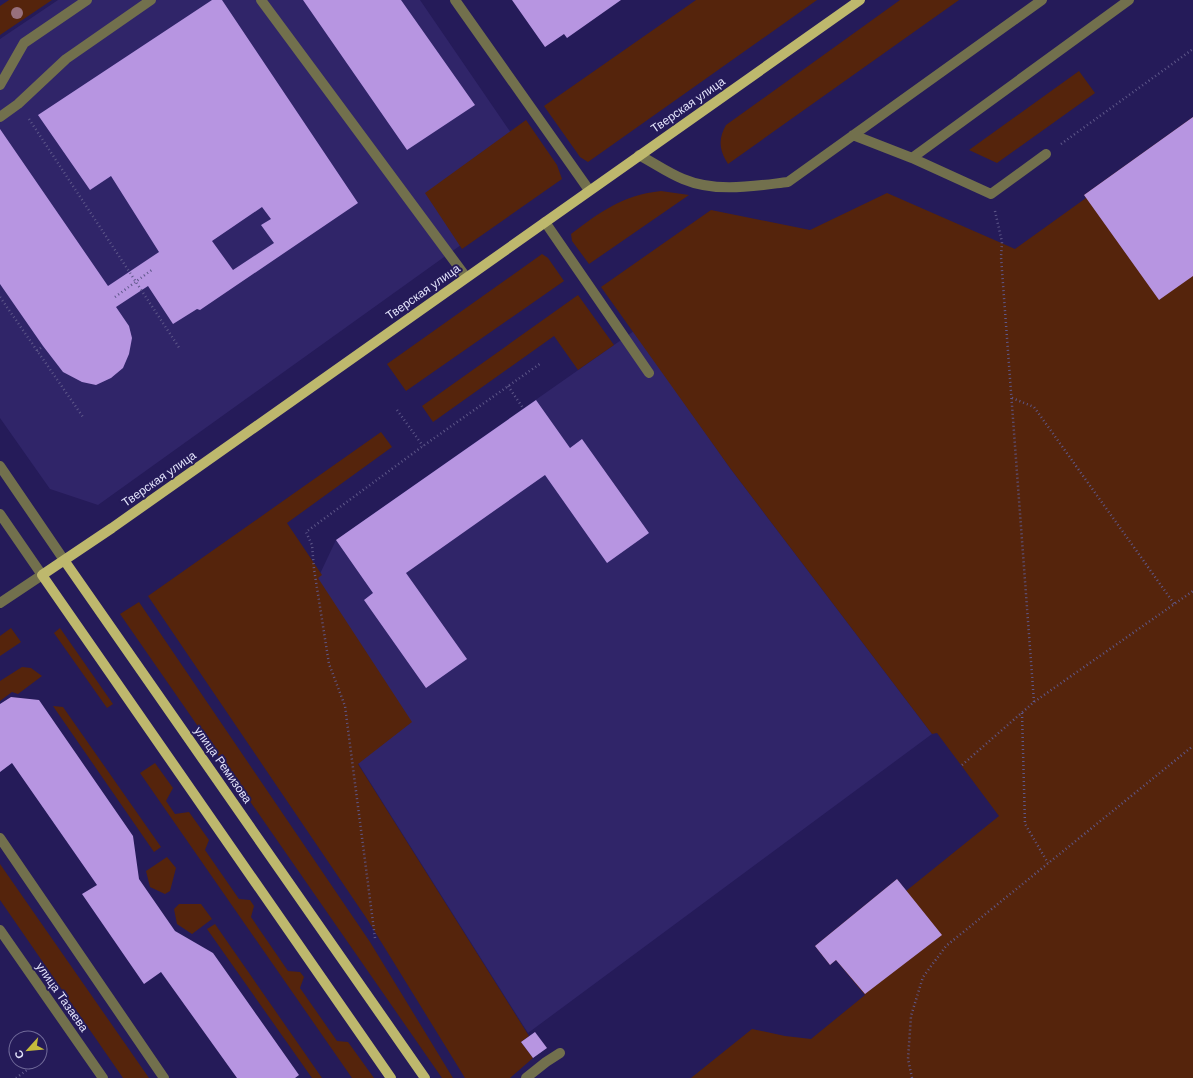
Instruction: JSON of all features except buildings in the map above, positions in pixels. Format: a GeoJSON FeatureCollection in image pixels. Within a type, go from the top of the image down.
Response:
{"type":"FeatureCollection","features":[{"type":"Feature","properties":{"kind":"main road","name":"Тверская улица"},"geometry":{"type":"LineString","coordinates":[[42,575],[112,528],[860,0]]}},
{"type":"Feature","properties":{"kind":"main road","name":"улица Ремизова"},"geometry":{"type":"LineString","coordinates":[[64,560],[425,1078]]}},
{"type":"Feature","properties":{"kind":"main road"},"geometry":{"type":"LineString","coordinates":[[42,575],[391,1078]]}},
{"type":"Feature","properties":{"kind":"street"},"geometry":{"type":"LineString","coordinates":[[0,85],[24,43],[87,0]]}},
{"type":"Feature","properties":{"kind":"street"},"geometry":{"type":"LineString","coordinates":[[0,116],[18,104],[66,59],[151,0]]}},
{"type":"Feature","properties":{"kind":"street"},"geometry":{"type":"LineString","coordinates":[[262,0],[466,277]]}},
{"type":"Feature","properties":{"kind":"street"},"geometry":{"type":"LineString","coordinates":[[455,0],[589,190]]}},
{"type":"Feature","properties":{"kind":"street"},"geometry":{"type":"LineString","coordinates":[[640,155],[684,179],[714,186],[748,187],[788,182],[1042,0]]}},
{"type":"Feature","properties":{"kind":"street"},"geometry":{"type":"LineString","coordinates":[[912,158],[1129,0]]}},
{"type":"Feature","properties":{"kind":"street"},"geometry":{"type":"LineString","coordinates":[[853,135],[912,158],[991,194],[1046,154]]}},
{"type":"Feature","properties":{"kind":"street"},"geometry":{"type":"LineString","coordinates":[[545,222],[649,373]]}},
{"type":"Feature","properties":{"kind":"street","name":"улица Ремизова"},"geometry":{"type":"LineString","coordinates":[[0,466],[64,560]]}},
{"type":"Feature","properties":{"kind":"street"},"geometry":{"type":"LineString","coordinates":[[0,514],[42,575]]}},
{"type":"Feature","properties":{"kind":"street","name":"Тверская улица"},"geometry":{"type":"LineString","coordinates":[[0,603],[42,575]]}},
{"type":"Feature","properties":{"kind":"street"},"geometry":{"type":"LineString","coordinates":[[0,838],[164,1078]]}},
{"type":"Feature","properties":{"kind":"street","name":"улица Тазаева"},"geometry":{"type":"LineString","coordinates":[[0,930],[103,1078]]}},
{"type":"Feature","properties":{"kind":"street"},"geometry":{"type":"LineString","coordinates":[[526,1078],[560,1053]]}},
{"type":"Feature","properties":{"kind":"path"},"geometry":{"type":"LineString","coordinates":[[1046,154],[1193,50]]}},
{"type":"Feature","properties":{"kind":"path"},"geometry":{"type":"LineString","coordinates":[[18,104],[180,349]]}},
{"type":"Feature","properties":{"kind":"path"},"geometry":{"type":"LineString","coordinates":[[991,194],[1002,242],[1001,257],[1034,702]]}},
{"type":"Feature","properties":{"kind":"path"},"geometry":{"type":"LineString","coordinates":[[115,297],[153,270]]}},
{"type":"Feature","properties":{"kind":"path"},"geometry":{"type":"LineString","coordinates":[[0,297],[83,417]]}},
{"type":"Feature","properties":{"kind":"path"},"geometry":{"type":"LineString","coordinates":[[37,351],[43,346]]}},
{"type":"Feature","properties":{"kind":"path"},"geometry":{"type":"LineString","coordinates":[[376,938],[345,706],[329,664],[314,569],[312,545],[306,532],[422,446],[541,363]]}},
{"type":"Feature","properties":{"kind":"path"},"geometry":{"type":"LineString","coordinates":[[508,386],[523,408]]}},
{"type":"Feature","properties":{"kind":"path"},"geometry":{"type":"LineString","coordinates":[[1012,398],[1034,406],[1175,605]]}},
{"type":"Feature","properties":{"kind":"path"},"geometry":{"type":"LineString","coordinates":[[397,410],[422,446]]}},
{"type":"Feature","properties":{"kind":"path"},"geometry":{"type":"LineString","coordinates":[[962,765],[1034,702],[1193,591]]}},
{"type":"Feature","properties":{"kind":"path"},"geometry":{"type":"LineString","coordinates":[[1022,713],[1025,824],[1048,863]]}},
{"type":"Feature","properties":{"kind":"path"},"geometry":{"type":"LineString","coordinates":[[912,1078],[908,1059],[911,1016],[924,977],[946,946],[1193,746]]}},
{"type":"Feature","properties":{"kind":"path"},"geometry":{"type":"LineString","coordinates":[[16,1078],[27,1070]]}},
{"type":"Feature","properties":{"kind":"shaded area"},"geometry":{"type":"Polygon","coordinates":[[[9,0],[52,0],[0,35],[0,6],[9,0]]]}},
{"type":"Feature","properties":{"kind":"shaded area"},"geometry":{"type":"Polygon","coordinates":[[[58,0],[420,0],[546,184],[98,505],[50,489],[0,418],[0,39],[58,0]]]}},
{"type":"Feature","properties":{"kind":"shaded area"},"geometry":{"type":"Polygon","coordinates":[[[696,0],[817,0],[588,162],[580,157],[544,106],[696,0]]]}},
{"type":"Feature","properties":{"kind":"shaded area"},"geometry":{"type":"Polygon","coordinates":[[[900,0],[959,0],[728,164],[721,149],[723,130],[726,125],[900,0]]]}},
{"type":"Feature","properties":{"kind":"shaded area"},"geometry":{"type":"Polygon","coordinates":[[[1079,71],[1095,93],[997,163],[969,150],[1079,71]]]}},
{"type":"Feature","properties":{"kind":"shaded area"},"geometry":{"type":"Polygon","coordinates":[[[1193,117],[1193,1078],[691,1078],[752,1029],[785,1036],[811,1039],[865,995],[836,960],[830,965],[815,946],[897,879],[906,891],[999,816],[937,733],[932,734],[730,468],[601,287],[711,210],[810,230],[887,193],[1015,249],[1086,198],[1084,195],[1193,117]]]}},
{"type":"Feature","properties":{"kind":"shaded area"},"geometry":{"type":"Polygon","coordinates":[[[526,120],[557,165],[562,179],[462,249],[425,193],[526,120]]]}},
{"type":"Feature","properties":{"kind":"shaded area"},"geometry":{"type":"Polygon","coordinates":[[[661,191],[689,195],[589,264],[572,241],[571,234],[602,212],[623,201],[635,196],[661,191]]]}},
{"type":"Feature","properties":{"kind":"shaded area"},"geometry":{"type":"Polygon","coordinates":[[[542,254],[548,258],[564,281],[406,391],[387,364],[542,254]]]}},
{"type":"Feature","properties":{"kind":"shaded area"},"geometry":{"type":"Polygon","coordinates":[[[578,295],[614,345],[578,370],[554,336],[433,422],[422,406],[578,295]]]}},
{"type":"Feature","properties":{"kind":"shaded area"},"geometry":{"type":"Polygon","coordinates":[[[634,331],[730,468],[932,734],[528,1033],[358,763],[318,578],[336,540],[634,331]]]}},
{"type":"Feature","properties":{"kind":"shaded area"},"geometry":{"type":"Polygon","coordinates":[[[381,432],[392,447],[287,523],[322,575],[318,578],[412,722],[358,764],[529,1036],[521,1042],[533,1058],[510,1078],[465,1078],[367,919],[148,596],[381,432]]]}},
{"type":"Feature","properties":{"kind":"shaded area"},"geometry":{"type":"Polygon","coordinates":[[[139,602],[370,942],[453,1078],[442,1078],[120,614],[139,602]]]}},
{"type":"Feature","properties":{"kind":"shaded area"},"geometry":{"type":"Polygon","coordinates":[[[11,628],[21,642],[0,656],[0,636],[11,628]]]}},
{"type":"Feature","properties":{"kind":"shaded area"},"geometry":{"type":"Polygon","coordinates":[[[60,628],[113,704],[107,708],[54,633],[60,628]]]}},
{"type":"Feature","properties":{"kind":"shaded area"},"geometry":{"type":"Polygon","coordinates":[[[22,667],[31,668],[42,676],[18,694],[12,692],[0,701],[0,681],[22,667]]]}},
{"type":"Feature","properties":{"kind":"shaded area"},"geometry":{"type":"Polygon","coordinates":[[[53,706],[63,707],[161,847],[154,852],[53,706]]]}},
{"type":"Feature","properties":{"kind":"shaded area"},"geometry":{"type":"Polygon","coordinates":[[[155,763],[173,788],[166,801],[175,814],[189,812],[209,840],[205,850],[239,899],[250,900],[254,906],[251,917],[288,971],[300,972],[304,977],[300,988],[337,1041],[348,1042],[374,1078],[352,1078],[140,773],[155,763]]]}},
{"type":"Feature","properties":{"kind":"shaded area"},"geometry":{"type":"Polygon","coordinates":[[[167,857],[176,868],[170,891],[165,894],[150,887],[146,871],[167,857]]]}},
{"type":"Feature","properties":{"kind":"shaded area"},"geometry":{"type":"Polygon","coordinates":[[[0,864],[149,1078],[123,1078],[0,900],[0,864]]]}},
{"type":"Feature","properties":{"kind":"shaded area"},"geometry":{"type":"Polygon","coordinates":[[[179,904],[201,904],[212,919],[192,934],[177,924],[174,909],[179,904]]]}},
{"type":"Feature","properties":{"kind":"shaded area"},"geometry":{"type":"Polygon","coordinates":[[[215,924],[322,1078],[312,1078],[207,929],[215,924]]]}}]}
